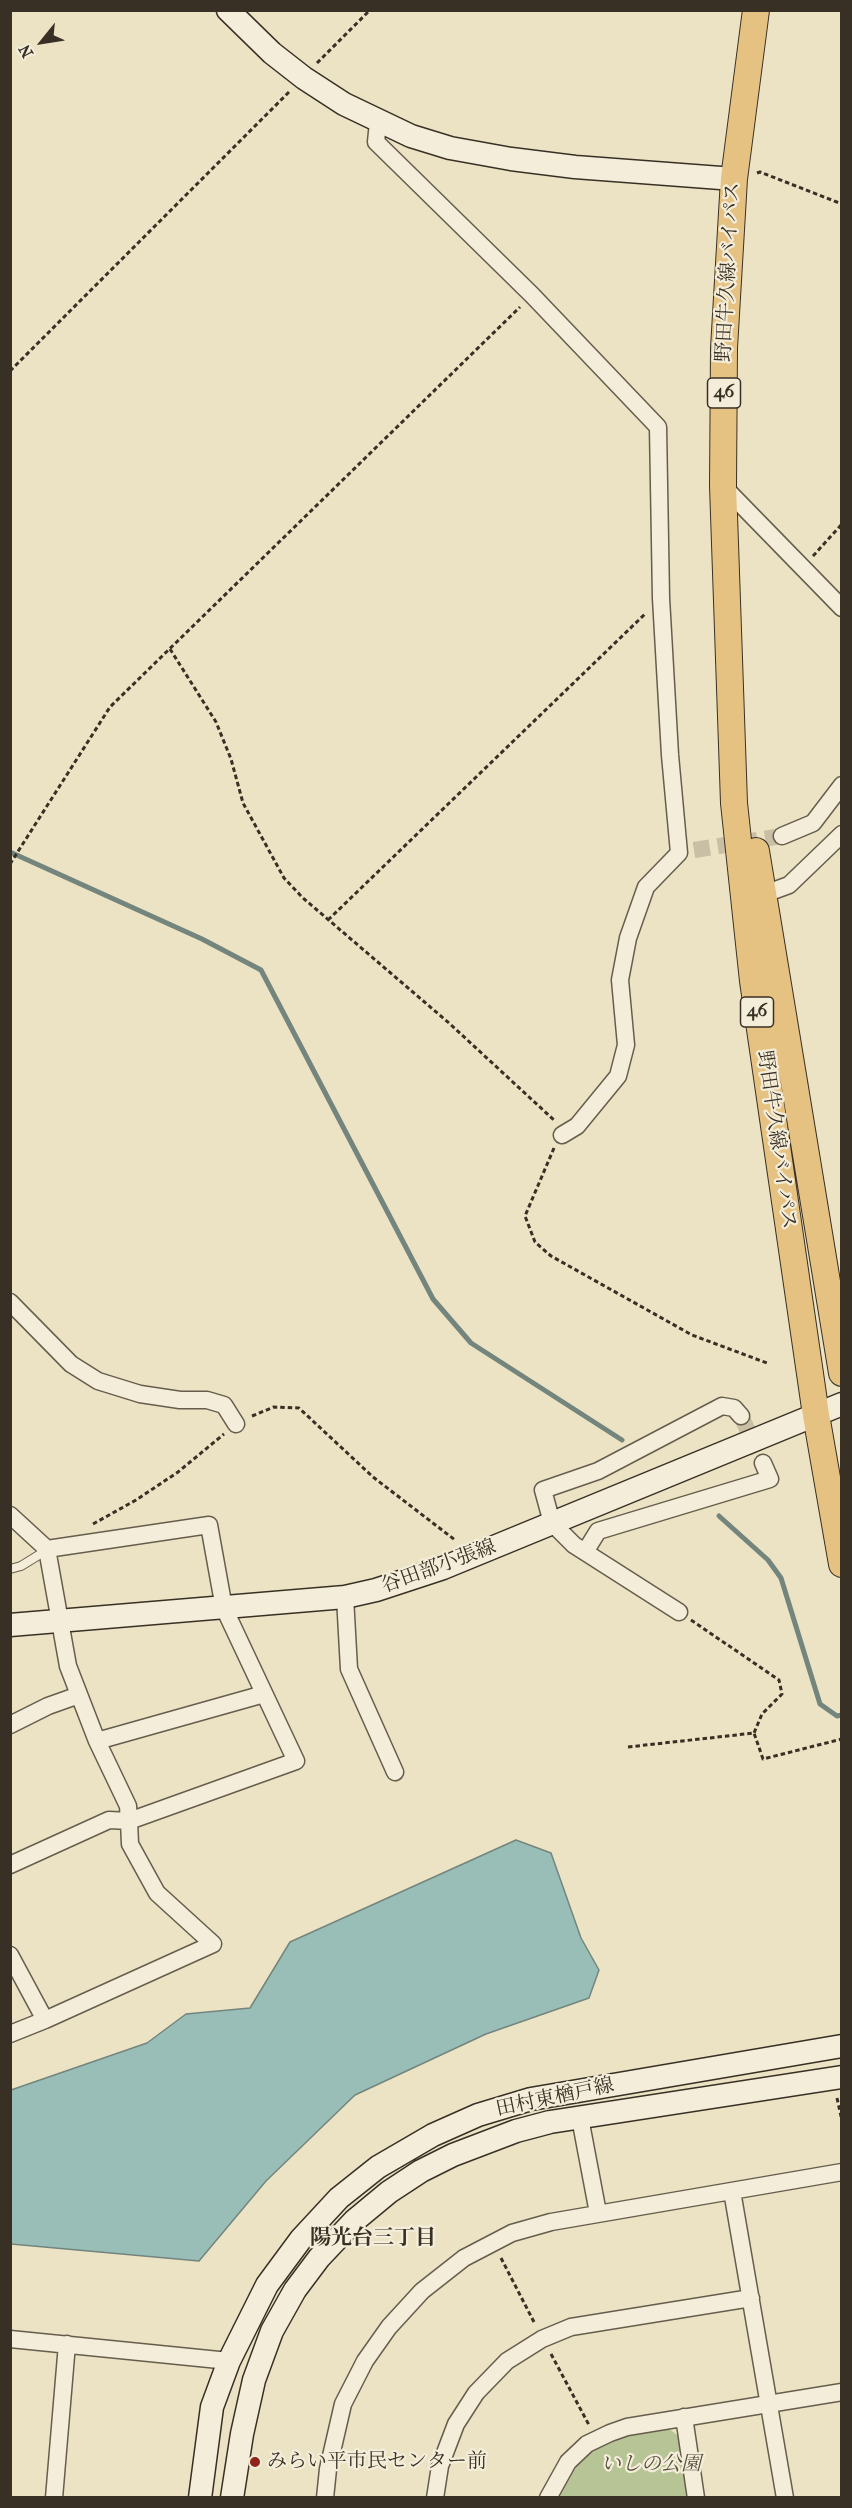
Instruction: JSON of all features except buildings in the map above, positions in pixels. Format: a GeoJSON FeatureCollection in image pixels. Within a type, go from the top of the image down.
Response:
{"type":"FeatureCollection","features":[{"type":"Feature","properties":{"kind":"main road","name":"野田牛久線バイパス"},"geometry":{"type":"LineString","coordinates":[[756,10],[734,179],[724,348],[723,486],[734,803],[752,969],[816,1415],[842,1564]]}},
{"type":"Feature","properties":{"kind":"main road","name":"野田牛久線バイパス"},"geometry":{"type":"LineString","coordinates":[[728,606],[762,895],[842,1373]]}},
{"type":"Feature","properties":{"kind":"street"},"geometry":{"type":"LineString","coordinates":[[228,10],[272,53],[304,78],[344,104],[411,136],[450,148],[511,159],[575,167],[734,179]]}},
{"type":"Feature","properties":{"kind":"street"},"geometry":{"type":"LineString","coordinates":[[378,122],[376,141],[532,295],[658,427],[661,598],[670,755],[687,851],[646,887],[627,938],[620,980],[626,1045],[618,1076],[577,1126],[562,1135]]}},
{"type":"Feature","properties":{"kind":"street"},"geometry":{"type":"LineString","coordinates":[[723,486],[842,608]]}},
{"type":"Feature","properties":{"kind":"street"},"geometry":{"type":"LineString","coordinates":[[782,836],[813,823],[842,786]]}},
{"type":"Feature","properties":{"kind":"street"},"geometry":{"type":"LineString","coordinates":[[762,895],[789,885],[842,834]]}},
{"type":"Feature","properties":{"kind":"street"},"geometry":{"type":"LineString","coordinates":[[10,1302],[71,1364],[98,1381],[140,1394],[180,1400],[207,1400],[224,1405],[236,1424]]}},
{"type":"Feature","properties":{"kind":"street","name":"谷田部小張線"},"geometry":{"type":"LineString","coordinates":[[10,1625],[345,1597],[411,1581],[842,1404]]}},
{"type":"Feature","properties":{"kind":"street"},"geometry":{"type":"LineString","coordinates":[[679,1612],[574,1545],[552,1523],[543,1490],[598,1471],[722,1406],[734,1408],[741,1416]]}},
{"type":"Feature","properties":{"kind":"street"},"geometry":{"type":"LineString","coordinates":[[585,1552],[598,1531],[770,1479],[763,1463]]}},
{"type":"Feature","properties":{"kind":"street"},"geometry":{"type":"LineString","coordinates":[[10,1515],[47,1549],[68,1666],[97,1741],[128,1806],[130,1844],[157,1893],[213,1944],[10,2034]]}},
{"type":"Feature","properties":{"kind":"street"},"geometry":{"type":"LineString","coordinates":[[10,1865],[109,1820],[129,1821],[296,1761],[224,1608],[209,1525],[47,1549]]}},
{"type":"Feature","properties":{"kind":"street"},"geometry":{"type":"LineString","coordinates":[[345,1597],[349,1669],[395,1772]]}},
{"type":"Feature","properties":{"kind":"street"},"geometry":{"type":"LineString","coordinates":[[97,1741],[264,1694]]}},
{"type":"Feature","properties":{"kind":"street"},"geometry":{"type":"LineString","coordinates":[[10,1725],[48,1706],[79,1695]]}},
{"type":"Feature","properties":{"kind":"street"},"geometry":{"type":"LineString","coordinates":[[10,1955],[45,2020]]}},
{"type":"Feature","properties":{"kind":"street","name":"田村東楢戸線"},"geometry":{"type":"LineString","coordinates":[[200,2498],[212,2407],[230,2361],[267,2285],[301,2239],[339,2199],[378,2167],[433,2135],[478,2115],[531,2099],[842,2046]]}},
{"type":"Feature","properties":{"kind":"street","name":"田村東楢戸線"},"geometry":{"type":"LineString","coordinates":[[232,2498],[242,2434],[254,2380],[272,2331],[296,2290],[319,2258],[354,2221],[389,2192],[421,2171],[453,2155],[516,2131],[580,2118],[839,2087]]}},
{"type":"Feature","properties":{"kind":"street"},"geometry":{"type":"LineString","coordinates":[[580,2118],[598,2213]]}},
{"type":"Feature","properties":{"kind":"street"},"geometry":{"type":"LineString","coordinates":[[325,2498],[328,2469],[343,2404],[365,2361],[383,2335],[422,2291],[464,2258],[512,2233],[551,2222],[842,2172]]}},
{"type":"Feature","properties":{"kind":"street"},"geometry":{"type":"LineString","coordinates":[[732,2191],[785,2498]]}},
{"type":"Feature","properties":{"kind":"street"},"geometry":{"type":"LineString","coordinates":[[435,2498],[440,2466],[456,2424],[476,2393],[507,2361],[542,2339],[571,2326],[751,2298]]}},
{"type":"Feature","properties":{"kind":"street"},"geometry":{"type":"LineString","coordinates":[[10,2339],[230,2361]]}},
{"type":"Feature","properties":{"kind":"street"},"geometry":{"type":"LineString","coordinates":[[54,2498],[67,2344]]}},
{"type":"Feature","properties":{"kind":"street"},"geometry":{"type":"LineString","coordinates":[[548,2498],[568,2462],[587,2444],[627,2427],[842,2392]]}},
{"type":"Feature","properties":{"kind":"street"},"geometry":{"type":"LineString","coordinates":[[684,2417],[696,2498]]}},
{"type":"Feature","properties":{"kind":"lane"},"geometry":{"type":"LineString","coordinates":[[10,1569],[21,1566],[47,1549]]}},
{"type":"Feature","properties":{"kind":"path"},"geometry":{"type":"LineString","coordinates":[[10,371],[370,10]]}},
{"type":"Feature","properties":{"kind":"path"},"geometry":{"type":"LineString","coordinates":[[734,179],[760,172],[842,204]]}},
{"type":"Feature","properties":{"kind":"path"},"geometry":{"type":"LineString","coordinates":[[10,864],[110,707],[532,295]]}},
{"type":"Feature","properties":{"kind":"path"},"geometry":{"type":"LineString","coordinates":[[802,568],[842,524]]}},
{"type":"Feature","properties":{"kind":"path"},"geometry":{"type":"LineString","coordinates":[[328,920],[661,598]]}},
{"type":"Feature","properties":{"kind":"path"},"geometry":{"type":"LineString","coordinates":[[170,649],[216,722],[231,759],[243,803],[284,878],[328,920],[449,1023],[554,1119],[562,1135],[525,1216],[535,1242],[550,1256],[692,1335],[766,1363]]}},
{"type":"Feature","properties":{"kind":"path"},"geometry":{"type":"LineString","coordinates":[[87,1527],[136,1500],[178,1472],[236,1424],[273,1407],[299,1408],[373,1478],[450,1537],[477,1553]]}},
{"type":"Feature","properties":{"kind":"path"},"geometry":{"type":"LineString","coordinates":[[679,1612],[779,1680],[782,1694],[762,1714],[754,1732],[763,1760],[842,1739]]}},
{"type":"Feature","properties":{"kind":"path"},"geometry":{"type":"LineString","coordinates":[[628,1748],[754,1732]]}},
{"type":"Feature","properties":{"kind":"path"},"geometry":{"type":"LineString","coordinates":[[839,2087],[842,2121]]}},
{"type":"Feature","properties":{"kind":"green space","name":"いしの公園"},"geometry":{"type":"Polygon","coordinates":[[[669,2429],[680,2437],[691,2497],[557,2498],[575,2467],[592,2451],[626,2436],[669,2429]]]}},
{"type":"Feature","properties":{"kind":"water"},"geometry":{"type":"Polygon","coordinates":[[[516,1840],[551,1853],[581,1938],[599,1970],[589,1998],[486,2034],[355,2095],[266,2181],[199,2261],[11,2244],[11,2090],[147,2043],[186,2014],[250,2008],[290,1942],[516,1840]]]}},
{"type":"Feature","properties":{"kind":"waterway"},"geometry":{"type":"LineString","coordinates":[[10,852],[202,939],[261,970],[433,1299],[471,1343],[622,1440]]}},
{"type":"Feature","properties":{"kind":"waterway"},"geometry":{"type":"LineString","coordinates":[[719,1516],[768,1560],[781,1578],[820,1704],[837,1716],[842,1715]]}},
{"type":"Feature","properties":{"kind":"tunnel"},"geometry":{"type":"LineString","coordinates":[[694,850],[782,836]]}},
{"type":"Feature","properties":{"kind":"tunnel"},"geometry":{"type":"LineString","coordinates":[[741,1416],[763,1463]]}},
{"type":"Feature","properties":{"kind":"place","name":"みらい平市民センター前"},"geometry":{"type":"Point","coordinates":[255,2462]}},
{"type":"Feature","properties":{"kind":"district","name":"陽光台三丁目"},"geometry":{"type":"Point","coordinates":[373,2239]}}]}
